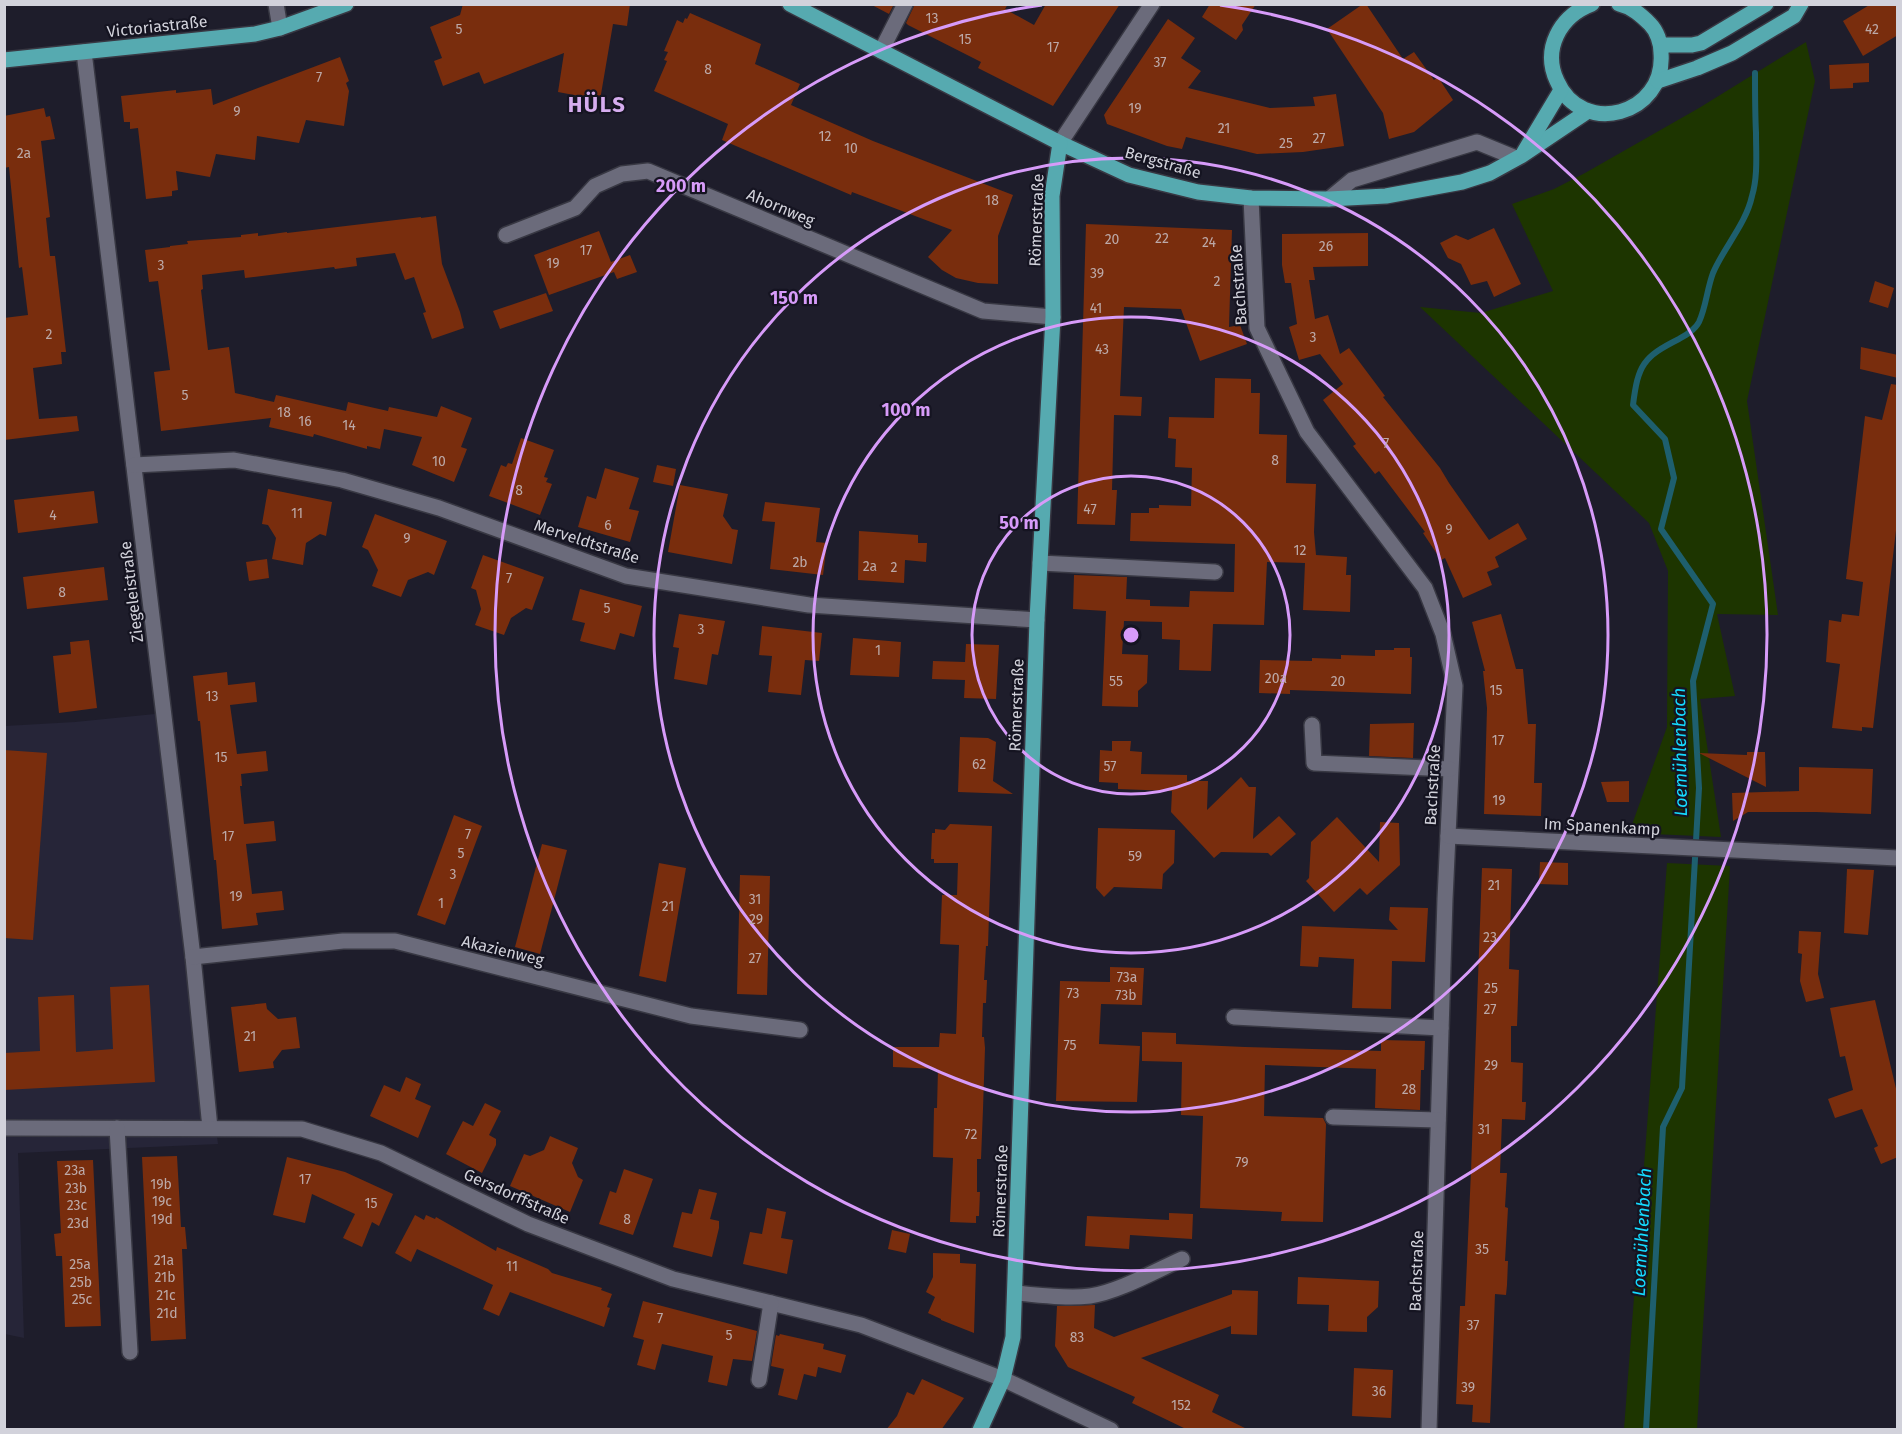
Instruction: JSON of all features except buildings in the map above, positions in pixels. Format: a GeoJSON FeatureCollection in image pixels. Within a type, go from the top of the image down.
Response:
{"type":"FeatureCollection","features":[{"type":"Feature","properties":{"kind":"main road","name":"Victoriastraße"},"geometry":{"type":"LineString","coordinates":[[4,60],[255,34],[280,28],[346,4]]}},
{"type":"Feature","properties":{"kind":"main road","name":"Bergstraße"},"geometry":{"type":"LineString","coordinates":[[790,4],[1060,143],[1129,175],[1198,192],[1251,198],[1329,199],[1386,196],[1462,182],[1490,173],[1519,157],[1588,111]]}},
{"type":"Feature","properties":{"kind":"main road"},"geometry":{"type":"LineString","coordinates":[[1592,4],[1571,9],[1559,29],[1551,49],[1552,71],[1561,90],[1573,103],[1588,111],[1604,114],[1621,112],[1636,105],[1649,95],[1658,81],[1662,63],[1661,45],[1653,28],[1640,14],[1619,4]]}},
{"type":"Feature","properties":{"kind":"main road"},"geometry":{"type":"LineString","coordinates":[[1661,45],[1701,43],[1766,4]]}},
{"type":"Feature","properties":{"kind":"main road"},"geometry":{"type":"LineString","coordinates":[[1658,81],[1732,53],[1794,16],[1801,4]]}},
{"type":"Feature","properties":{"kind":"main road","name":"Bergstraße"},"geometry":{"type":"LineString","coordinates":[[1519,157],[1561,90]]}},
{"type":"Feature","properties":{"kind":"main road","name":"Römerstraße"},"geometry":{"type":"LineString","coordinates":[[980,1430],[1002,1379],[1013,1337],[1037,620],[1053,317],[1052,196],[1060,143]]}},
{"type":"Feature","properties":{"kind":"street"},"geometry":{"type":"LineString","coordinates":[[276,4],[280,28]]}},
{"type":"Feature","properties":{"kind":"street"},"geometry":{"type":"LineString","coordinates":[[881,51],[905,4]]}},
{"type":"Feature","properties":{"kind":"street","name":"Römerstraße"},"geometry":{"type":"LineString","coordinates":[[1060,143],[1152,4]]}},
{"type":"Feature","properties":{"kind":"street","name":"Ziegeleistraße"},"geometry":{"type":"LineString","coordinates":[[84,52],[193,957],[210,1128]]}},
{"type":"Feature","properties":{"kind":"street"},"geometry":{"type":"LineString","coordinates":[[1329,199],[1352,180],[1477,142],[1519,157]]}},
{"type":"Feature","properties":{"kind":"street","name":"Ahornweg"},"geometry":{"type":"LineString","coordinates":[[506,235],[575,208],[595,186],[622,174],[648,171],[983,310],[1053,317]]}},
{"type":"Feature","properties":{"kind":"street","name":"Bachstraße"},"geometry":{"type":"LineString","coordinates":[[1251,198],[1257,328],[1307,432],[1425,588],[1443,634],[1455,686],[1450,769],[1429,1430]]}},
{"type":"Feature","properties":{"kind":"street","name":"Merveldtstraße"},"geometry":{"type":"LineString","coordinates":[[134,465],[234,460],[342,480],[439,508],[626,576],[808,605],[1037,620]]}},
{"type":"Feature","properties":{"kind":"street"},"geometry":{"type":"LineString","coordinates":[[1040,563],[1215,572]]}},
{"type":"Feature","properties":{"kind":"street"},"geometry":{"type":"LineString","coordinates":[[1312,725],[1314,763],[1450,769]]}},
{"type":"Feature","properties":{"kind":"street","name":"Im Spanenkamp"},"geometry":{"type":"LineString","coordinates":[[1448,836],[1898,858]]}},
{"type":"Feature","properties":{"kind":"street","name":"Akazienweg"},"geometry":{"type":"LineString","coordinates":[[193,957],[343,941],[395,941],[691,1017],[800,1030]]}},
{"type":"Feature","properties":{"kind":"street"},"geometry":{"type":"LineString","coordinates":[[1234,1017],[1441,1028]]}},
{"type":"Feature","properties":{"kind":"street"},"geometry":{"type":"LineString","coordinates":[[1333,1117],[1438,1120]]}},
{"type":"Feature","properties":{"kind":"street","name":"Gersdorffstraße"},"geometry":{"type":"LineString","coordinates":[[4,1128],[302,1129],[381,1153],[528,1224],[673,1279],[861,1325],[1002,1379],[1111,1430]]}},
{"type":"Feature","properties":{"kind":"street"},"geometry":{"type":"LineString","coordinates":[[117,1128],[130,1352]]}},
{"type":"Feature","properties":{"kind":"street"},"geometry":{"type":"LineString","coordinates":[[1015,1293],[1089,1296],[1106,1292],[1182,1259]]}},
{"type":"Feature","properties":{"kind":"street"},"geometry":{"type":"LineString","coordinates":[[759,1380],[771,1303]]}},
{"type":"Feature","properties":{"kind":"shaded area"},"geometry":{"type":"Polygon","coordinates":[[[165,713],[218,1144],[18,1153],[24,1338],[5,1334],[5,726],[165,713]]]}},
{"type":"Feature","properties":{"kind":"green space"},"geometry":{"type":"Polygon","coordinates":[[[1806,42],[1815,81],[1747,401],[1778,615],[1717,614],[1735,696],[1700,699],[1721,837],[1629,833],[1667,727],[1668,571],[1649,523],[1420,307],[1481,313],[1553,291],[1512,204],[1554,189],[1585,173],[1699,108],[1806,42]]]}},
{"type":"Feature","properties":{"kind":"green space"},"geometry":{"type":"Polygon","coordinates":[[[1667,863],[1730,866],[1697,1429],[1624,1429],[1667,863]]]}},
{"type":"Feature","properties":{"kind":"waterway","name":"Loemühlenbach"},"geometry":{"type":"LineString","coordinates":[[1646,1430],[1663,1127],[1682,1088],[1699,788],[1693,681],[1713,604],[1661,529],[1674,478],[1665,439],[1633,405],[1637,380],[1644,364],[1657,351],[1690,332],[1699,322],[1713,273],[1749,206],[1756,173],[1755,73]]}},
{"type":"Feature","properties":{"kind":"district","name":"HÜLS"},"geometry":{"type":"Point","coordinates":[597,104]}}]}
